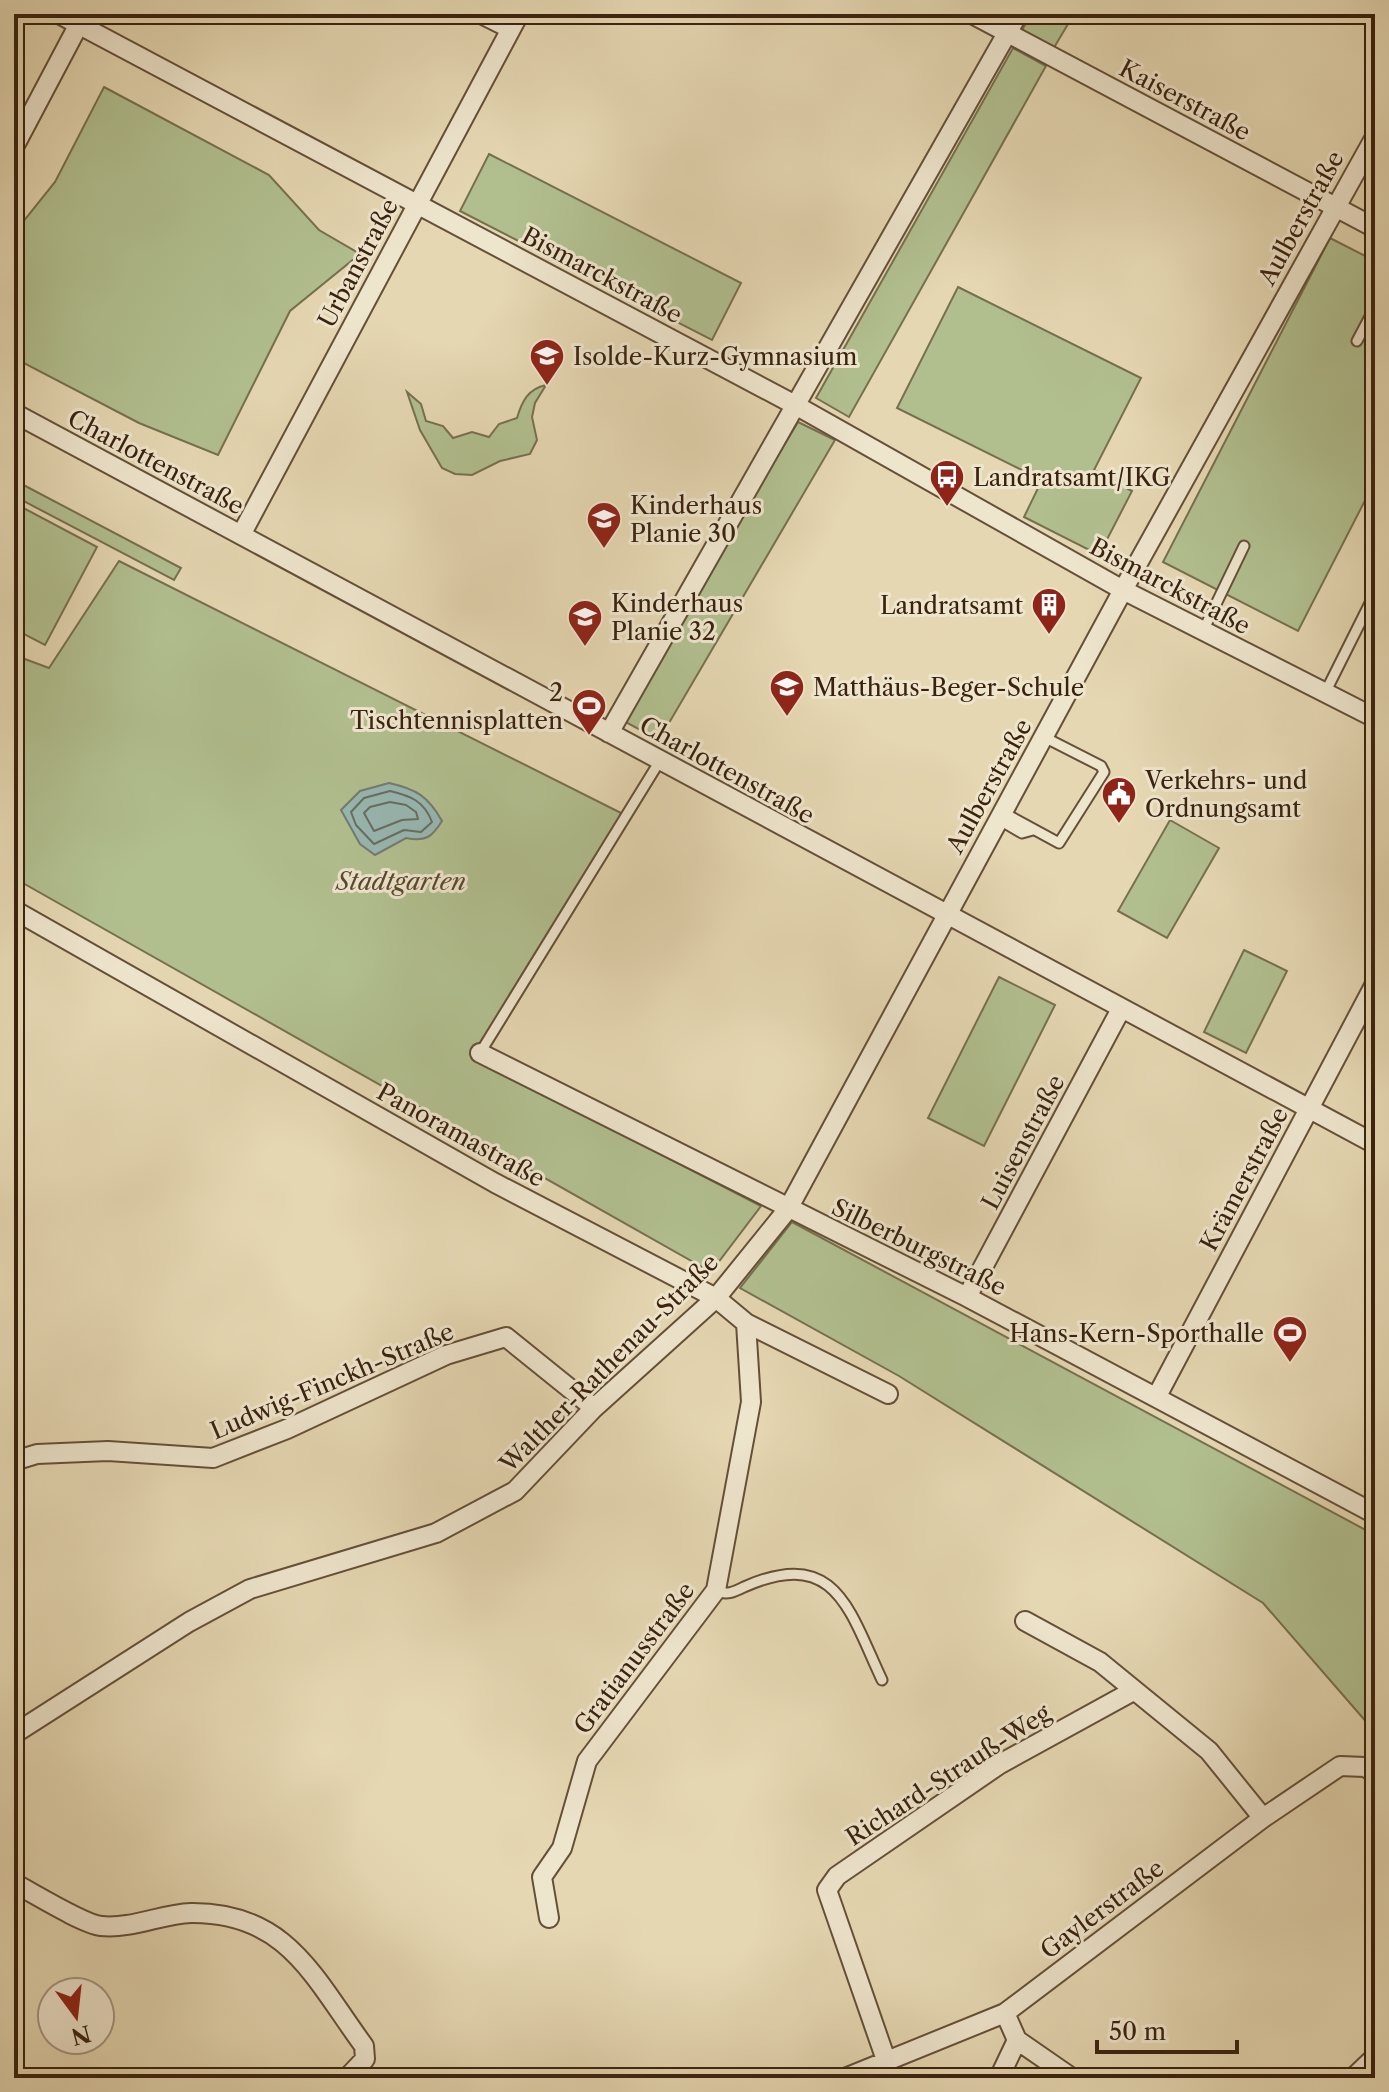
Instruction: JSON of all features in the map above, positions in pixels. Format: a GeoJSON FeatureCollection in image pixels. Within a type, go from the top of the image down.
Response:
{"type":"FeatureCollection","features":[{"type":"Feature","properties":{"kind":"street","name":"Bismarckstraße"},"geometry":{"type":"LineString","coordinates":[[59,14],[797,406],[1123,590],[1375,718]]}},
{"type":"Feature","properties":{"kind":"street","name":"Urbanstraße"},"geometry":{"type":"LineString","coordinates":[[241,535],[519,14]]}},
{"type":"Feature","properties":{"kind":"street","name":"Kaiserstraße"},"geometry":{"type":"LineString","coordinates":[[972,14],[1375,228]]}},
{"type":"Feature","properties":{"kind":"street"},"geometry":{"type":"LineString","coordinates":[[609,733],[1018,14]]}},
{"type":"Feature","properties":{"kind":"street"},"geometry":{"type":"LineString","coordinates":[[14,147],[79,24]]}},
{"type":"Feature","properties":{"kind":"street","name":"Aulberstraße"},"geometry":{"type":"LineString","coordinates":[[788,1209],[1123,590],[1375,137]]}},
{"type":"Feature","properties":{"kind":"street","name":"Charlottenstraße"},"geometry":{"type":"LineString","coordinates":[[14,413],[661,759],[815,846],[1375,1144]]}},
{"type":"Feature","properties":{"kind":"street","name":"Panoramastraße"},"geometry":{"type":"LineString","coordinates":[[14,910],[495,1183],[716,1298],[746,1323],[888,1394]]}},
{"type":"Feature","properties":{"kind":"street","name":"Krämerstraße"},"geometry":{"type":"LineString","coordinates":[[1157,1396],[1375,984]]}},
{"type":"Feature","properties":{"kind":"street","name":"Luisenstraße"},"geometry":{"type":"LineString","coordinates":[[967,1297],[1121,1009]]}},
{"type":"Feature","properties":{"kind":"street","name":"Silberburgstraße"},"geometry":{"type":"LineString","coordinates":[[480,1053],[967,1297],[1375,1514]]}},
{"type":"Feature","properties":{"kind":"street","name":"Walther-Rathenau-Straße"},"geometry":{"type":"LineString","coordinates":[[14,1734],[189,1622],[250,1589],[436,1533],[515,1491],[594,1408],[716,1298],[788,1209]]}},
{"type":"Feature","properties":{"kind":"street","name":"Gratianusstraße"},"geometry":{"type":"LineString","coordinates":[[549,1918],[542,1877],[562,1848],[587,1761],[716,1590],[751,1402],[746,1323]]}},
{"type":"Feature","properties":{"kind":"street","name":"Ludwig-Finckh-Straße"},"geometry":{"type":"LineString","coordinates":[[14,1461],[37,1454],[108,1451],[213,1458],[287,1429],[446,1355],[506,1337],[594,1408]]}},
{"type":"Feature","properties":{"kind":"street"},"geometry":{"type":"LineString","coordinates":[[1025,1621],[1100,1662],[1209,1751],[1263,1818]]}},
{"type":"Feature","properties":{"kind":"street","name":"Richard-Strauß-Weg"},"geometry":{"type":"LineString","coordinates":[[886,2060],[827,1890],[837,1876],[988,1771],[1133,1691]]}},
{"type":"Feature","properties":{"kind":"street","name":"Gaylerstraße"},"geometry":{"type":"LineString","coordinates":[[845,2078],[1005,2013],[1263,1818],[1340,1766],[1365,1767],[1375,1773]]}},
{"type":"Feature","properties":{"kind":"street"},"geometry":{"type":"LineString","coordinates":[[14,1883],[98,1926],[133,1926],[189,1913],[245,1918],[276,1935],[298,1956],[364,2046],[367,2053],[362,2063],[347,2078]]}},
{"type":"Feature","properties":{"kind":"street"},"geometry":{"type":"LineString","coordinates":[[1005,2013],[1017,2040],[1072,2078]]}},
{"type":"Feature","properties":{"kind":"street"},"geometry":{"type":"LineString","coordinates":[[999,2078],[1017,2040]]}},
{"type":"Feature","properties":{"kind":"street"},"geometry":{"type":"LineString","coordinates":[[1353,2078],[1375,2057]]}},
{"type":"Feature","properties":{"kind":"lane"},"geometry":{"type":"LineString","coordinates":[[471,14],[509,33]]}},
{"type":"Feature","properties":{"kind":"lane"},"geometry":{"type":"LineString","coordinates":[[1357,341],[1375,307]]}},
{"type":"Feature","properties":{"kind":"lane"},"geometry":{"type":"LineString","coordinates":[[1203,631],[1244,546]]}},
{"type":"Feature","properties":{"kind":"lane"},"geometry":{"type":"LineString","coordinates":[[1325,693],[1375,593]]}},
{"type":"Feature","properties":{"kind":"lane"},"geometry":{"type":"LineString","coordinates":[[1000,816],[1054,843],[1063,840],[1104,772],[1101,766],[1043,737]]}},
{"type":"Feature","properties":{"kind":"lane"},"geometry":{"type":"LineString","coordinates":[[480,1053],[661,759]]}},
{"type":"Feature","properties":{"kind":"lane"},"geometry":{"type":"LineString","coordinates":[[716,1590],[730,1593],[765,1578],[796,1572],[815,1575],[828,1584],[843,1602],[882,1680]]}},
{"type":"Feature","properties":{"kind":"green space"},"geometry":{"type":"Polygon","coordinates":[[[1031,14],[1074,14],[1052,51],[1020,34],[1031,14]]]}},
{"type":"Feature","properties":{"kind":"green space"},"geometry":{"type":"Polygon","coordinates":[[[1013,48],[1046,66],[849,417],[816,398],[1013,48]]]}},
{"type":"Feature","properties":{"kind":"green space"},"geometry":{"type":"Polygon","coordinates":[[[104,87],[269,175],[319,230],[360,254],[290,311],[218,455],[139,423],[14,358],[14,233],[55,182],[104,87]]]}},
{"type":"Feature","properties":{"kind":"green space"},"geometry":{"type":"Polygon","coordinates":[[[489,154],[741,283],[712,340],[460,211],[489,154]]]}},
{"type":"Feature","properties":{"kind":"green space"},"geometry":{"type":"Polygon","coordinates":[[[1330,238],[1375,261],[1375,481],[1298,631],[1163,562],[1330,238]]]}},
{"type":"Feature","properties":{"kind":"green space"},"geometry":{"type":"Polygon","coordinates":[[[958,287],[1141,378],[1094,470],[1132,491],[1099,555],[1024,517],[1042,480],[897,408],[958,287]]]}},
{"type":"Feature","properties":{"kind":"green space"},"geometry":{"type":"Polygon","coordinates":[[[546,385],[535,403],[532,417],[537,440],[530,454],[500,461],[472,475],[455,474],[442,468],[420,430],[407,392],[421,404],[426,421],[443,426],[453,438],[472,432],[489,437],[499,424],[517,418],[530,393],[546,385]]]}},
{"type":"Feature","properties":{"kind":"green space"},"geometry":{"type":"Polygon","coordinates":[[[798,422],[835,440],[659,740],[620,719],[798,422]]]}},
{"type":"Feature","properties":{"kind":"green space"},"geometry":{"type":"Polygon","coordinates":[[[14,480],[181,568],[174,580],[14,496],[14,480]]]}},
{"type":"Feature","properties":{"kind":"green space"},"geometry":{"type":"Polygon","coordinates":[[[14,503],[97,547],[45,645],[14,629],[14,503]]]}},
{"type":"Feature","properties":{"kind":"green space","name":"Stadtgarten"},"geometry":{"type":"Polygon","coordinates":[[[119,561],[625,815],[480,1061],[761,1206],[711,1272],[14,878],[14,655],[49,668],[119,561]]]}},
{"type":"Feature","properties":{"kind":"green space"},"geometry":{"type":"Polygon","coordinates":[[[1170,820],[1219,848],[1167,938],[1118,911],[1170,820]]]}},
{"type":"Feature","properties":{"kind":"green space"},"geometry":{"type":"Polygon","coordinates":[[[1244,950],[1287,971],[1246,1053],[1204,1032],[1244,950]]]}},
{"type":"Feature","properties":{"kind":"green space"},"geometry":{"type":"Polygon","coordinates":[[[999,977],[1055,1005],[984,1146],[928,1118],[999,977]]]}},
{"type":"Feature","properties":{"kind":"green space"},"geometry":{"type":"Polygon","coordinates":[[[792,1222],[1375,1535],[1375,1732],[1263,1603],[899,1376],[740,1288],[792,1222]]]}},
{"type":"Feature","properties":{"kind":"water"},"geometry":{"type":"Polygon","coordinates":[[[389,783],[420,795],[432,805],[442,821],[428,837],[406,838],[375,855],[360,844],[341,810],[360,791],[389,783]]]}},
{"type":"Feature","properties":{"kind":"place","name":"Isolde-Kurz-Gymnasium"},"geometry":{"type":"Point","coordinates":[547,387]}},
{"type":"Feature","properties":{"kind":"place","name":"Landratsamt/IKG"},"geometry":{"type":"Point","coordinates":[947,508]}},
{"type":"Feature","properties":{"kind":"place","name":"Kinderhaus Planie 30"},"geometry":{"type":"Point","coordinates":[604,550]}},
{"type":"Feature","properties":{"kind":"place","name":"Landratsamt"},"geometry":{"type":"Point","coordinates":[1049,636]}},
{"type":"Feature","properties":{"kind":"place","name":"Kinderhaus Planie 32"},"geometry":{"type":"Point","coordinates":[585,648]}},
{"type":"Feature","properties":{"kind":"place","name":"Matthäus-Beger-Schule"},"geometry":{"type":"Point","coordinates":[787,718]}},
{"type":"Feature","properties":{"kind":"place","name":"2 Tischtennisplatten"},"geometry":{"type":"Point","coordinates":[589,737]}},
{"type":"Feature","properties":{"kind":"place","name":"Verkehrs- und Ordnungsamt"},"geometry":{"type":"Point","coordinates":[1119,825]}},
{"type":"Feature","properties":{"kind":"place","name":"Hans-Kern-Sporthalle"},"geometry":{"type":"Point","coordinates":[1290,1364]}}]}
